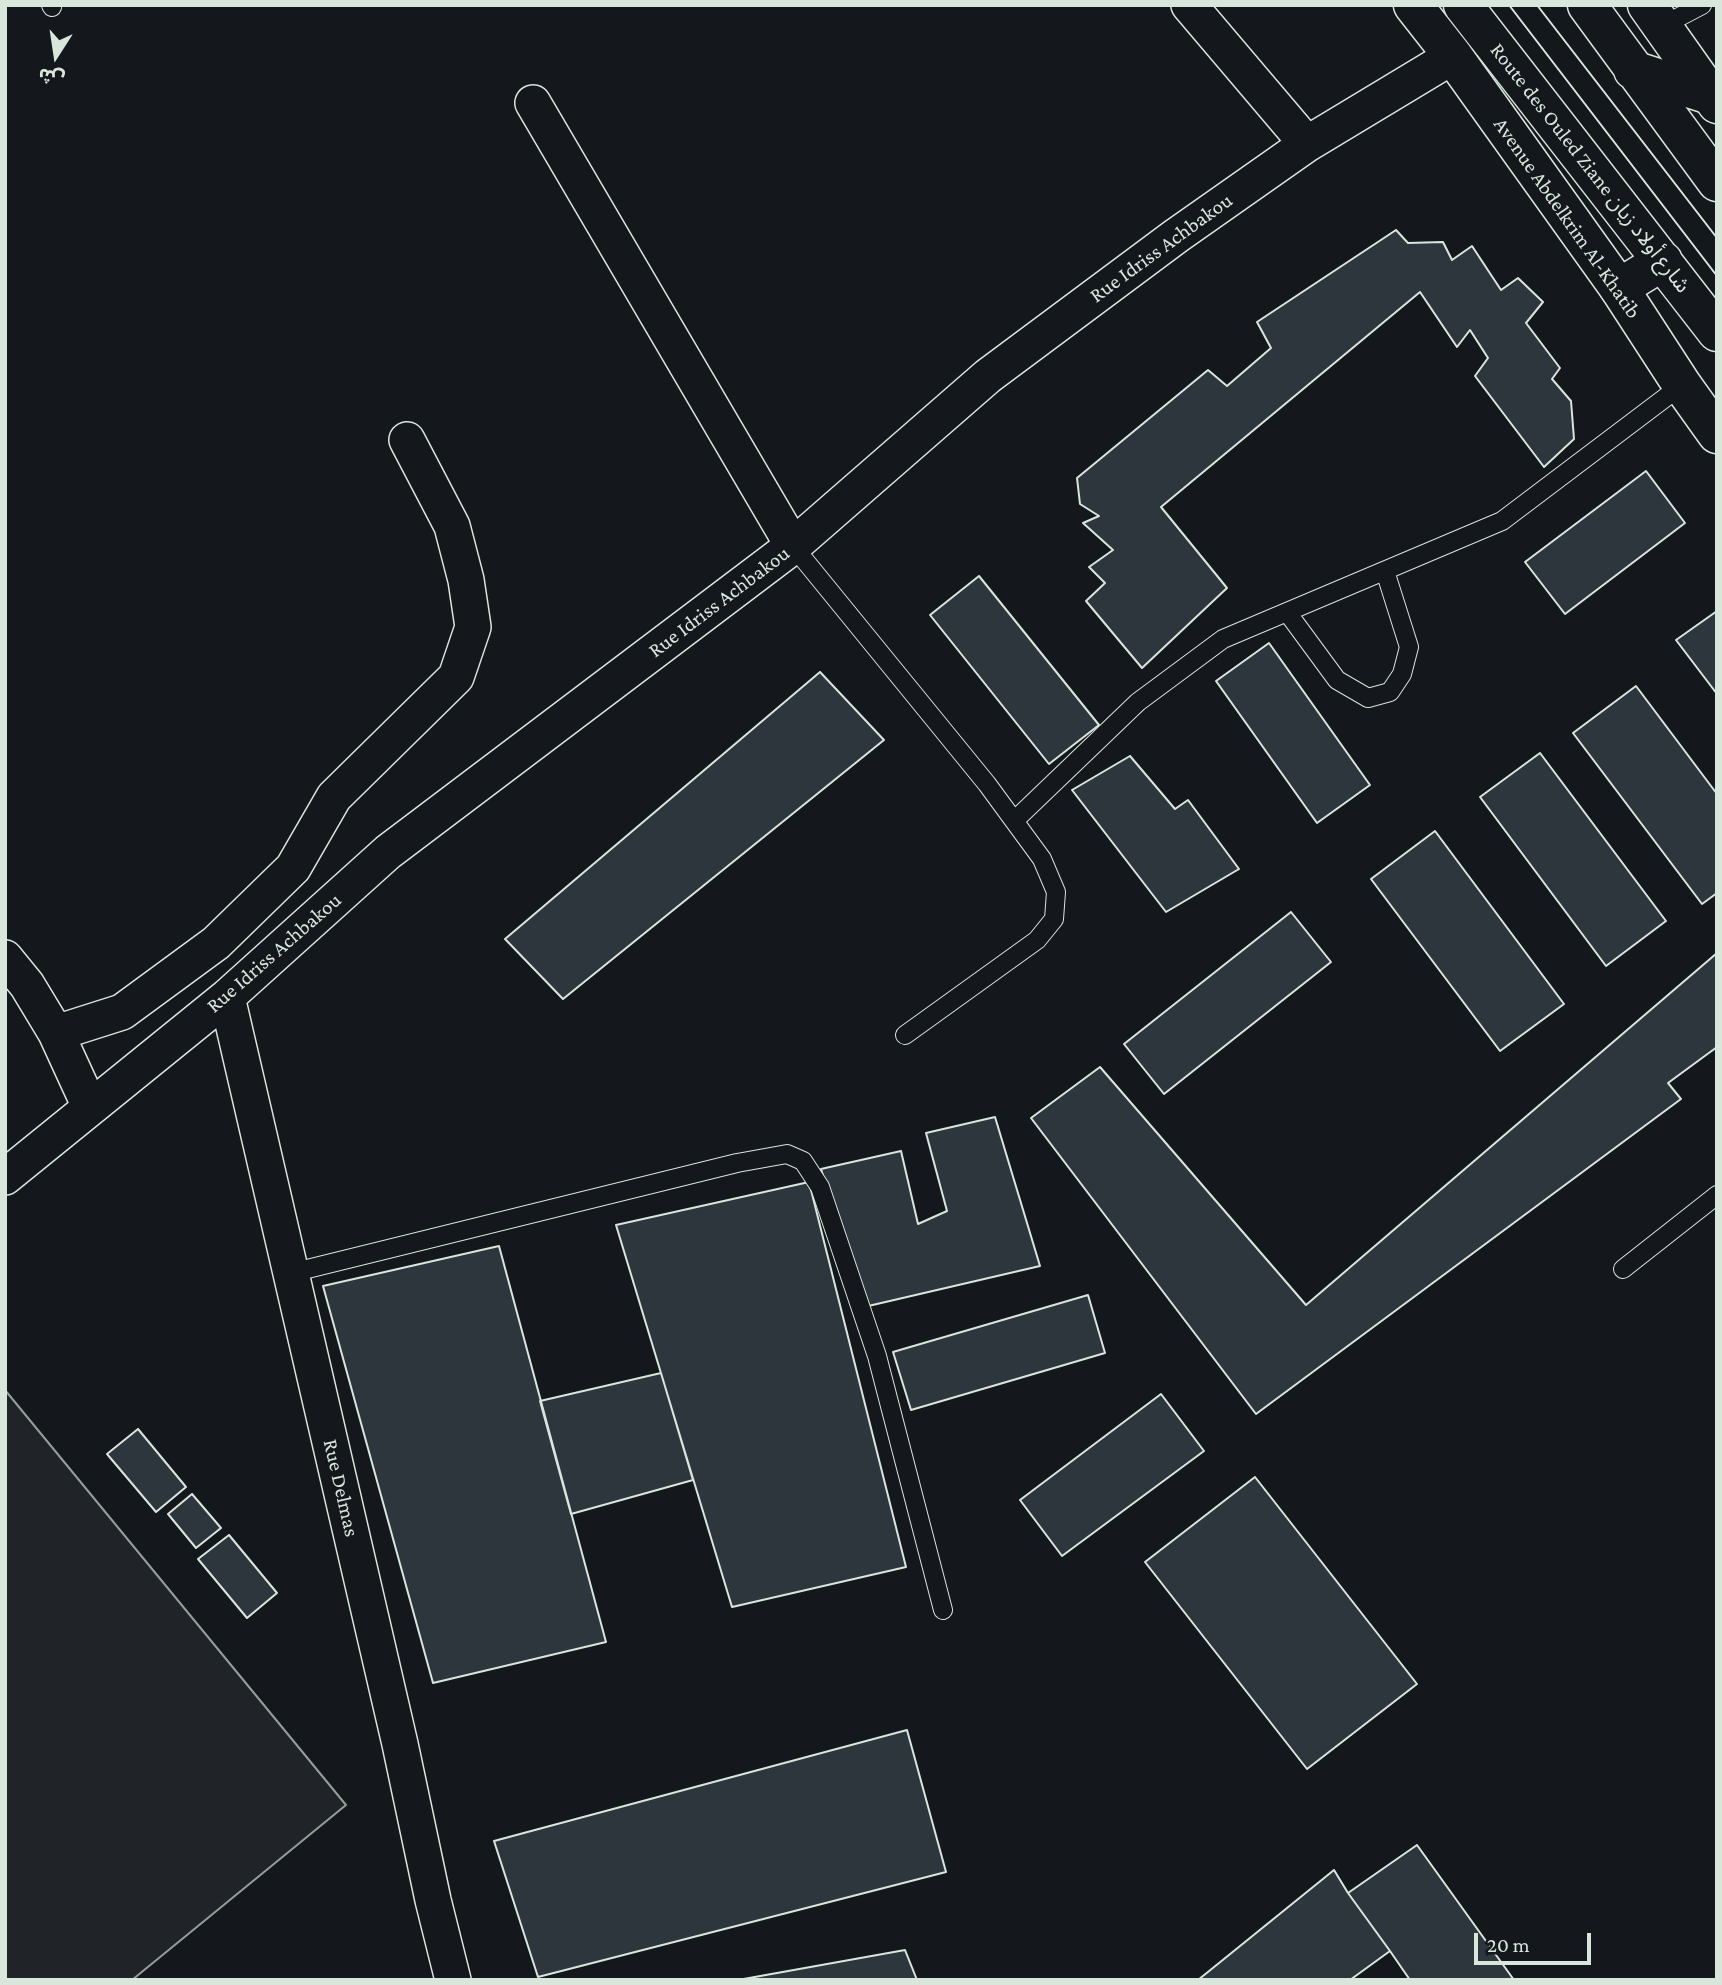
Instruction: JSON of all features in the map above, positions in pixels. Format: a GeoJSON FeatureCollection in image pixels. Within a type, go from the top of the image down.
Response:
{"type":"FeatureCollection","features":[{"type":"Feature","properties":{"kind":"main road","name":"Avenue Abdelkrim Al-Khatib"},"geometry":{"type":"LineString","coordinates":[[1412,5],[1453,56],[1619,288],[1682,386],[1717,434]]}},
{"type":"Feature","properties":{"kind":"main road","name":"Route des Ouled Ziane شارع أولاد زيان"},"geometry":{"type":"LineString","coordinates":[[1462,5],[1717,332]]}},
{"type":"Feature","properties":{"kind":"main road"},"geometry":{"type":"LineString","coordinates":[[1587,5],[1717,182]]}},
{"type":"Feature","properties":{"kind":"main road"},"geometry":{"type":"LineString","coordinates":[[1654,16],[1714,99]]}},
{"type":"Feature","properties":{"kind":"main road"},"geometry":{"type":"LineString","coordinates":[[1633,70],[1714,99]]}},
{"type":"Feature","properties":{"kind":"main road"},"geometry":{"type":"LineString","coordinates":[[1619,288],[1663,261]]}},
{"type":"Feature","properties":{"kind":"street"},"geometry":{"type":"LineString","coordinates":[[1189,5],[1307,144]]}},
{"type":"Feature","properties":{"kind":"street","name":"Rue Idriss Achbakou"},"geometry":{"type":"LineString","coordinates":[[5,1177],[227,997],[388,852],[793,546],[988,376],[1176,236],[1307,144],[1453,56]]}},
{"type":"Feature","properties":{"kind":"street"},"geometry":{"type":"LineString","coordinates":[[533,103],[793,546]]}},
{"type":"Feature","properties":{"kind":"street"},"geometry":{"type":"LineString","coordinates":[[56,1033],[122,1012],[216,943],[293,868],[334,797],[456,677],[473,627],[466,580],[452,526],[407,440]]}},
{"type":"Feature","properties":{"kind":"street"},"geometry":{"type":"LineString","coordinates":[[5,958],[27,985],[56,1033],[90,1107]]}},
{"type":"Feature","properties":{"kind":"street","name":"Rue Delmas"},"geometry":{"type":"LineString","coordinates":[[227,997],[453,1980]]}},
{"type":"Feature","properties":{"kind":"lane"},"geometry":{"type":"LineString","coordinates":[[1654,16],[1702,5]]}},
{"type":"Feature","properties":{"kind":"lane"},"geometry":{"type":"LineString","coordinates":[[1014,821],[1138,702],[1223,639],[1502,521],[1682,386]]}},
{"type":"Feature","properties":{"kind":"lane"},"geometry":{"type":"LineString","coordinates":[[793,546],[986,784],[1042,859],[1056,892],[1054,919],[1037,940],[905,1035]]}},
{"type":"Feature","properties":{"kind":"lane"},"geometry":{"type":"LineString","coordinates":[[1287,612],[1337,680],[1368,698],[1390,692],[1402,674],[1409,647],[1385,570]]}},
{"type":"Feature","properties":{"kind":"lane"},"geometry":{"type":"LineString","coordinates":[[291,1273],[737,1163],[787,1154],[803,1161],[820,1187],[877,1356],[943,1610]]}},
{"type":"Feature","properties":{"kind":"lane"},"geometry":{"type":"LineString","coordinates":[[1623,1269],[1717,1195]]}},
{"type":"Feature","properties":{"kind":"shaded area"},"geometry":{"type":"Polygon","coordinates":[[[5,1390],[346,1805],[132,1980],[5,1980],[5,1390]]]}},
{"type":"Feature","properties":{"kind":"building"},"geometry":{"type":"Polygon","coordinates":[[[1396,230],[1408,243],[1443,242],[1452,260],[1472,246],[1501,290],[1518,278],[1543,302],[1526,323],[1560,368],[1552,379],[1571,401],[1574,439],[1544,467],[1475,376],[1488,358],[1470,330],[1457,347],[1420,292],[1161,507],[1227,588],[1142,668],[1086,601],[1105,583],[1089,567],[1113,550],[1083,523],[1099,516],[1080,504],[1077,478],[1208,370],[1227,386],[1271,348],[1257,322],[1396,230]]]}},
{"type":"Feature","properties":{"kind":"building"},"geometry":{"type":"Polygon","coordinates":[[[1646,471],[1685,523],[1565,614],[1525,562],[1646,471]]]}},
{"type":"Feature","properties":{"kind":"building"},"geometry":{"type":"Polygon","coordinates":[[[979,576],[1099,725],[1049,764],[930,615],[979,576]]]}},
{"type":"Feature","properties":{"kind":"building"},"geometry":{"type":"Polygon","coordinates":[[[1717,611],[1717,694],[1676,640],[1717,611]]]}},
{"type":"Feature","properties":{"kind":"building"},"geometry":{"type":"Polygon","coordinates":[[[1269,643],[1370,785],[1317,823],[1216,681],[1269,643]]]}},
{"type":"Feature","properties":{"kind":"building"},"geometry":{"type":"Polygon","coordinates":[[[820,672],[884,740],[563,999],[505,939],[820,672]]]}},
{"type":"Feature","properties":{"kind":"building"},"geometry":{"type":"Polygon","coordinates":[[[1636,686],[1717,794],[1717,893],[1702,904],[1573,733],[1636,686]]]}},
{"type":"Feature","properties":{"kind":"building"},"geometry":{"type":"Polygon","coordinates":[[[1540,753],[1666,921],[1606,966],[1480,797],[1540,753]]]}},
{"type":"Feature","properties":{"kind":"building"},"geometry":{"type":"Polygon","coordinates":[[[1130,756],[1175,809],[1188,800],[1239,869],[1166,912],[1072,790],[1130,756]]]}},
{"type":"Feature","properties":{"kind":"building"},"geometry":{"type":"Polygon","coordinates":[[[1435,831],[1564,1004],[1500,1051],[1371,879],[1435,831]]]}},
{"type":"Feature","properties":{"kind":"building"},"geometry":{"type":"Polygon","coordinates":[[[1291,912],[1331,962],[1164,1094],[1124,1044],[1291,912]]]}},
{"type":"Feature","properties":{"kind":"building"},"geometry":{"type":"Polygon","coordinates":[[[1717,953],[1717,1047],[1668,1083],[1681,1099],[1256,1414],[1031,1118],[1100,1067],[1306,1305],[1717,953]]]}},
{"type":"Feature","properties":{"kind":"building"},"geometry":{"type":"Polygon","coordinates":[[[995,1117],[1040,1266],[864,1307],[821,1169],[901,1151],[918,1224],[947,1211],[926,1133],[995,1117]]]}},
{"type":"Feature","properties":{"kind":"building"},"geometry":{"type":"Polygon","coordinates":[[[809,1182],[906,1567],[732,1607],[616,1225],[809,1182]]]}},
{"type":"Feature","properties":{"kind":"building"},"geometry":{"type":"Polygon","coordinates":[[[499,1246],[606,1642],[433,1683],[323,1286],[499,1246]]]}},
{"type":"Feature","properties":{"kind":"building"},"geometry":{"type":"Polygon","coordinates":[[[1088,1295],[1105,1353],[911,1410],[893,1352],[1088,1295]]]}},
{"type":"Feature","properties":{"kind":"building"},"geometry":{"type":"Polygon","coordinates":[[[661,1373],[693,1480],[571,1514],[540,1401],[661,1373]]]}},
{"type":"Feature","properties":{"kind":"building"},"geometry":{"type":"Polygon","coordinates":[[[1161,1394],[1204,1451],[1062,1556],[1020,1500],[1161,1394]]]}},
{"type":"Feature","properties":{"kind":"building"},"geometry":{"type":"Polygon","coordinates":[[[138,1429],[186,1487],[156,1512],[107,1454],[138,1429]]]}},
{"type":"Feature","properties":{"kind":"building"},"geometry":{"type":"Polygon","coordinates":[[[1255,1477],[1417,1684],[1307,1769],[1145,1562],[1255,1477]]]}},
{"type":"Feature","properties":{"kind":"building"},"geometry":{"type":"Polygon","coordinates":[[[192,1494],[221,1528],[196,1548],[168,1514],[192,1494]]]}},
{"type":"Feature","properties":{"kind":"building"},"geometry":{"type":"Polygon","coordinates":[[[229,1535],[277,1593],[247,1618],[198,1559],[229,1535]]]}},
{"type":"Feature","properties":{"kind":"building"},"geometry":{"type":"Polygon","coordinates":[[[907,1730],[946,1872],[538,1977],[494,1841],[907,1730]]]}},
{"type":"Feature","properties":{"kind":"building"},"geometry":{"type":"Polygon","coordinates":[[[1417,1845],[1514,1980],[1410,1980],[1348,1893],[1417,1845]]]}},
{"type":"Feature","properties":{"kind":"building"},"geometry":{"type":"Polygon","coordinates":[[[1334,1870],[1390,1951],[1350,1980],[1198,1980],[1334,1870]]]}},
{"type":"Feature","properties":{"kind":"building"},"geometry":{"type":"Polygon","coordinates":[[[905,1950],[917,1980],[738,1980],[905,1950]]]}},
{"type":"Feature","properties":{"kind":"tram line"},"geometry":{"type":"LineString","coordinates":[[1509,5],[1717,276]]}},
{"type":"Feature","properties":{"kind":"tram line"},"geometry":{"type":"LineString","coordinates":[[1537,5],[1717,238]]}}]}
